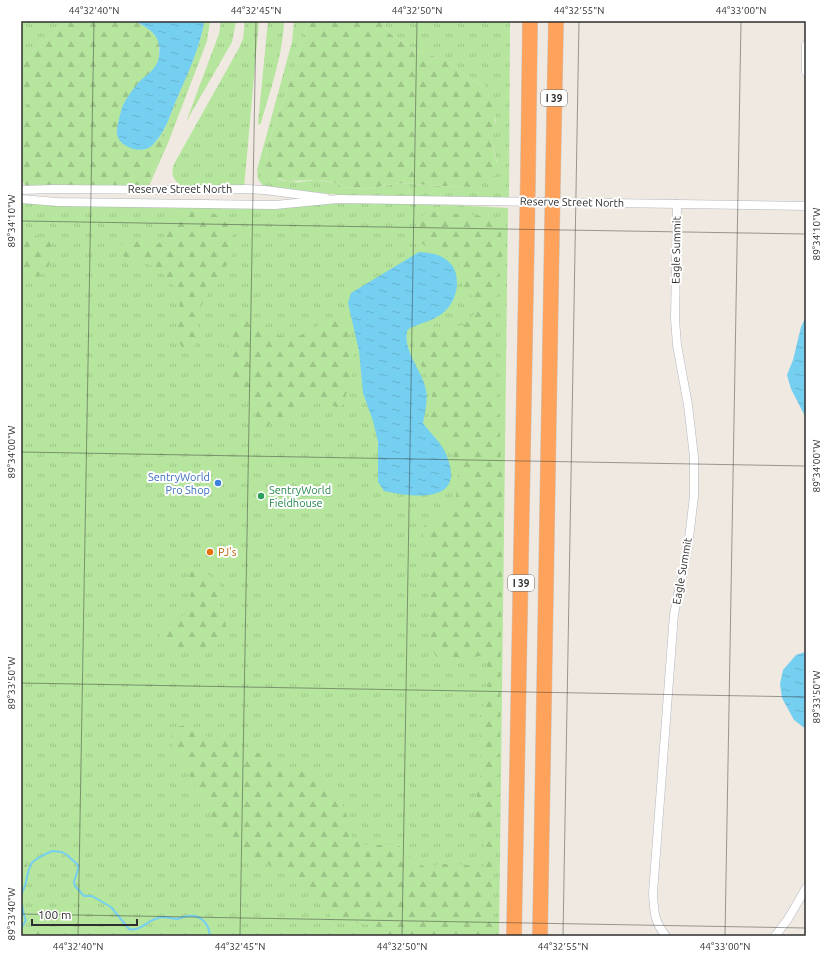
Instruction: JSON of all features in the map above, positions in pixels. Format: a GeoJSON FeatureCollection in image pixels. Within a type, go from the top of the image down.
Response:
{"type":"FeatureCollection","features":[{"type":"Feature","properties":{"kind":"highway","name":"I 39"},"geometry":{"type":"LineString","coordinates":[[514,936],[530,21]]}},
{"type":"Feature","properties":{"kind":"highway","name":"I 39"},"geometry":{"type":"LineString","coordinates":[[540,936],[556,21]]}},
{"type":"Feature","properties":{"kind":"street"},"geometry":{"type":"LineString","coordinates":[[806,45],[806,72]]}},
{"type":"Feature","properties":{"kind":"street","name":"Reserve Street North"},"geometry":{"type":"LineString","coordinates":[[21,190],[246,189],[265,190],[338,200]]}},
{"type":"Feature","properties":{"kind":"street","name":"Reserve Street North"},"geometry":{"type":"LineString","coordinates":[[21,199],[58,202],[275,205],[338,200],[806,206]]}},
{"type":"Feature","properties":{"kind":"street","name":"Eagle Summit"},"geometry":{"type":"LineString","coordinates":[[666,936],[660,929],[654,914],[653,893],[674,614],[688,547],[694,496],[694,457],[688,405],[677,345],[675,319],[677,204]]}},
{"type":"Feature","properties":{"kind":"street"},"geometry":{"type":"LineString","coordinates":[[775,936],[788,919],[806,888]]}},
{"type":"Feature","properties":{"kind":"green space"},"geometry":{"type":"Polygon","coordinates":[[[21,21],[64,21],[53,34],[33,50],[30,58],[21,64],[21,21]]]}},
{"type":"Feature","properties":{"kind":"green space"},"geometry":{"type":"Polygon","coordinates":[[[64,21],[134,21],[148,28],[155,34],[159,41],[159,58],[156,68],[138,84],[122,107],[117,135],[120,140],[150,147],[158,139],[167,123],[163,133],[163,149],[147,186],[26,186],[22,181],[21,131],[25,125],[25,111],[29,102],[27,96],[21,88],[21,64],[30,58],[33,50],[53,34],[64,21]]]}},
{"type":"Feature","properties":{"kind":"green space"},"geometry":{"type":"Polygon","coordinates":[[[204,21],[210,21],[207,41],[168,143],[149,186],[147,186],[163,149],[163,133],[201,37],[204,21]]]}},
{"type":"Feature","properties":{"kind":"green space"},"geometry":{"type":"Polygon","coordinates":[[[221,21],[236,21],[232,42],[186,122],[219,34],[221,21]]]}},
{"type":"Feature","properties":{"kind":"green space"},"geometry":{"type":"Polygon","coordinates":[[[245,21],[259,21],[244,188],[182,187],[174,177],[172,171],[174,164],[239,48],[243,39],[245,21]]]}},
{"type":"Feature","properties":{"kind":"green space"},"geometry":{"type":"Polygon","coordinates":[[[268,21],[284,21],[283,34],[276,73],[261,123],[259,125],[258,123],[268,21]]]}},
{"type":"Feature","properties":{"kind":"green space"},"geometry":{"type":"Polygon","coordinates":[[[294,21],[308,21],[296,64],[266,150],[268,171],[279,180],[299,182],[316,180],[335,183],[343,187],[366,189],[399,183],[472,187],[497,162],[491,140],[492,130],[496,120],[485,85],[476,83],[445,60],[413,50],[389,33],[384,21],[510,21],[509,198],[351,196],[264,187],[258,179],[257,170],[292,42],[294,21]]]}},
{"type":"Feature","properties":{"kind":"green space"},"geometry":{"type":"Polygon","coordinates":[[[308,21],[384,21],[389,33],[413,50],[445,60],[476,83],[485,85],[492,92],[497,111],[491,140],[498,168],[497,174],[482,184],[472,187],[399,183],[366,189],[343,187],[335,183],[325,181],[288,181],[273,178],[268,172],[266,150],[296,64],[308,21]]]}},
{"type":"Feature","properties":{"kind":"green space"},"geometry":{"type":"Polygon","coordinates":[[[21,88],[27,96],[29,102],[25,111],[25,125],[21,131],[21,88]]]}},
{"type":"Feature","properties":{"kind":"green space"},"geometry":{"type":"Polygon","coordinates":[[[21,199],[245,204],[338,199],[508,208],[499,936],[21,936],[21,199]]]}},
{"type":"Feature","properties":{"kind":"green space"},"geometry":{"type":"Polygon","coordinates":[[[195,211],[210,212],[217,215],[231,229],[235,238],[235,243],[229,262],[200,308],[196,343],[193,348],[189,349],[182,347],[178,339],[177,333],[180,309],[174,287],[157,269],[143,262],[121,255],[121,248],[124,243],[133,240],[158,244],[163,239],[169,223],[174,217],[195,211]]]}},
{"type":"Feature","properties":{"kind":"green space"},"geometry":{"type":"Polygon","coordinates":[[[431,212],[477,215],[495,222],[501,233],[503,251],[499,273],[496,315],[496,369],[502,477],[502,569],[500,724],[495,867],[492,882],[493,936],[378,936],[369,925],[331,917],[307,882],[265,863],[250,859],[223,838],[215,829],[207,805],[192,782],[185,764],[173,751],[172,735],[176,727],[186,725],[199,734],[234,743],[254,752],[268,755],[281,767],[289,771],[313,772],[327,780],[342,803],[351,822],[352,837],[359,843],[371,846],[388,844],[397,845],[404,849],[409,856],[419,864],[428,868],[438,864],[457,864],[481,869],[483,868],[484,842],[475,820],[475,809],[481,770],[479,721],[488,689],[489,672],[488,665],[484,657],[479,656],[460,661],[441,661],[437,658],[433,651],[429,629],[428,591],[433,565],[429,544],[424,537],[423,531],[425,525],[432,520],[447,514],[452,506],[456,496],[458,474],[456,461],[444,439],[431,429],[428,420],[432,396],[430,383],[420,363],[414,343],[421,329],[427,326],[450,328],[464,325],[474,314],[476,308],[475,298],[463,288],[463,278],[460,268],[455,260],[424,245],[416,237],[414,230],[417,222],[425,213],[431,212]]]}},
{"type":"Feature","properties":{"kind":"green space"},"geometry":{"type":"Polygon","coordinates":[[[21,234],[33,235],[49,241],[54,251],[48,267],[38,277],[21,272],[21,234]]]}},
{"type":"Feature","properties":{"kind":"green space"},"geometry":{"type":"Polygon","coordinates":[[[246,315],[256,316],[273,333],[280,336],[294,338],[309,332],[328,318],[337,319],[344,322],[348,328],[352,342],[354,361],[351,380],[340,408],[309,399],[302,410],[295,417],[285,421],[272,420],[268,426],[263,427],[251,407],[235,386],[230,375],[227,346],[230,322],[232,318],[246,315]]]}},
{"type":"Feature","properties":{"kind":"green space"},"geometry":{"type":"Polygon","coordinates":[[[191,568],[198,568],[218,581],[221,587],[220,612],[225,619],[225,639],[204,651],[172,653],[165,648],[160,639],[159,633],[166,626],[173,623],[186,613],[190,603],[191,587],[189,578],[191,568]]]}},
{"type":"Feature","properties":{"kind":"green space"},"geometry":{"type":"Polygon","coordinates":[[[21,842],[28,859],[21,883],[21,842]]]}},
{"type":"Feature","properties":{"kind":"green space"},"geometry":{"type":"Polygon","coordinates":[[[42,923],[54,936],[34,936],[33,927],[42,923]]]}},
{"type":"Feature","properties":{"kind":"water"},"geometry":{"type":"Polygon","coordinates":[[[134,21],[204,21],[196,54],[165,127],[152,146],[141,150],[126,146],[119,139],[117,134],[118,124],[122,107],[130,93],[156,65],[159,57],[159,44],[157,38],[150,30],[134,21]]]}},
{"type":"Feature","properties":{"kind":"water"},"geometry":{"type":"Polygon","coordinates":[[[419,252],[436,254],[447,260],[455,270],[457,282],[454,298],[448,308],[432,320],[416,326],[407,332],[410,354],[424,383],[427,394],[423,423],[443,448],[451,469],[450,481],[445,489],[436,494],[410,495],[384,491],[378,482],[378,442],[373,421],[363,393],[359,351],[348,303],[351,293],[419,252]]]}},
{"type":"Feature","properties":{"kind":"water"},"geometry":{"type":"Polygon","coordinates":[[[806,316],[806,418],[791,389],[787,375],[793,360],[801,327],[806,316]]]}},
{"type":"Feature","properties":{"kind":"water"},"geometry":{"type":"Polygon","coordinates":[[[806,642],[806,729],[794,720],[782,698],[780,684],[783,670],[796,655],[805,652],[806,642]]]}},
{"type":"Feature","properties":{"kind":"waterway"},"geometry":{"type":"LineString","coordinates":[[21,897],[26,884],[29,869],[33,862],[52,851],[62,852],[78,865],[74,882],[75,886],[84,896],[92,896],[111,907],[129,929],[137,929],[160,917],[179,919],[186,916],[193,916],[204,921],[210,936]]}},
{"type":"Feature","properties":{"kind":"waterway"},"geometry":{"type":"LineString","coordinates":[[21,901],[26,920],[21,929]]}},
{"type":"Feature","properties":{"kind":"place","name":"SentryWorld Pro Shop"},"geometry":{"type":"Point","coordinates":[218,483]}},
{"type":"Feature","properties":{"kind":"place","name":"SentryWorld Fieldhouse"},"geometry":{"type":"Point","coordinates":[261,496]}},
{"type":"Feature","properties":{"kind":"place","name":"PJ's"},"geometry":{"type":"Point","coordinates":[210,552]}}]}
